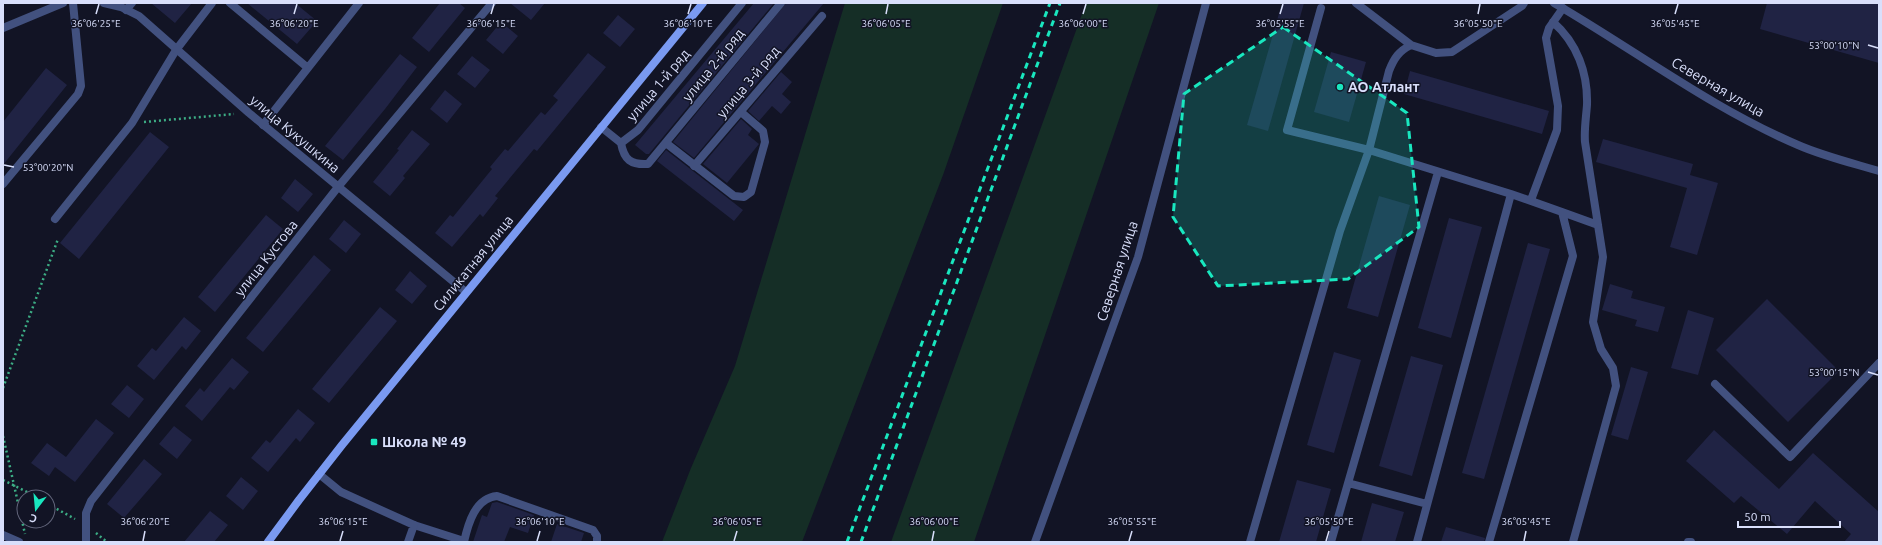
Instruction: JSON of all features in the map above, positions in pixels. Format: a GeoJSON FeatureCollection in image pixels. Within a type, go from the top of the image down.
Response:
{"type":"FeatureCollection","features":[{"type":"Feature","properties":{"kind":"street"},"geometry":{"type":"LineString","coordinates":[[3,28],[63,3]]}},
{"type":"Feature","properties":{"kind":"street"},"geometry":{"type":"LineString","coordinates":[[3,184],[78,94],[81,86],[73,3]]}},
{"type":"Feature","properties":{"kind":"street","name":"улица Кукушкина"},"geometry":{"type":"LineString","coordinates":[[104,3],[129,6],[176,50],[263,125],[466,292]]}},
{"type":"Feature","properties":{"kind":"street"},"geometry":{"type":"LineString","coordinates":[[55,219],[132,123],[176,50],[212,3]]}},
{"type":"Feature","properties":{"kind":"street"},"geometry":{"type":"LineString","coordinates":[[230,3],[308,68]]}},
{"type":"Feature","properties":{"kind":"street","name":"улица Кустова"},"geometry":{"type":"LineString","coordinates":[[86,542],[86,513],[91,501],[338,187],[492,3]]}},
{"type":"Feature","properties":{"kind":"street","name":"Силикатная улица"},"geometry":{"type":"LineString","coordinates":[[268,542],[319,474],[703,3]]}},
{"type":"Feature","properties":{"kind":"street","name":"улица 1-й ряд"},"geometry":{"type":"LineString","coordinates":[[621,143],[638,130],[742,3]]}},
{"type":"Feature","properties":{"kind":"street","name":"улица 2-й ряд"},"geometry":{"type":"LineString","coordinates":[[621,143],[623,154],[630,161],[638,164],[648,164],[781,3]]}},
{"type":"Feature","properties":{"kind":"street","name":"Северная улица"},"geometry":{"type":"LineString","coordinates":[[1035,542],[1138,257],[1206,3]]}},
{"type":"Feature","properties":{"kind":"street"},"geometry":{"type":"LineString","coordinates":[[1356,3],[1411,45],[1436,53],[1452,52],[1516,10],[1524,3]]}},
{"type":"Feature","properties":{"kind":"street","name":"Северная улица"},"geometry":{"type":"LineString","coordinates":[[1554,3],[1707,98],[1752,122],[1799,146],[1879,171]]}},
{"type":"Feature","properties":{"kind":"street"},"geometry":{"type":"LineString","coordinates":[[263,125],[357,4]]}},
{"type":"Feature","properties":{"kind":"street"},"geometry":{"type":"LineString","coordinates":[[1321,8],[1287,130],[1369,150],[1531,200],[1598,225]]}},
{"type":"Feature","properties":{"kind":"street"},"geometry":{"type":"LineString","coordinates":[[1531,200],[1557,130],[1558,106],[1546,38],[1549,28],[1563,8]]}},
{"type":"Feature","properties":{"kind":"street","name":"улица 3-й ряд"},"geometry":{"type":"LineString","coordinates":[[694,166],[822,16]]}},
{"type":"Feature","properties":{"kind":"street"},"geometry":{"type":"LineString","coordinates":[[1553,22],[1571,40],[1583,71],[1587,104],[1584,130],[1585,142],[1603,257],[1593,322],[1601,349],[1613,368],[1616,386],[1573,542]]}},
{"type":"Feature","properties":{"kind":"street"},"geometry":{"type":"LineString","coordinates":[[1250,542],[1340,232],[1369,150],[1389,71],[1393,61],[1401,51],[1411,45]]}},
{"type":"Feature","properties":{"kind":"street"},"geometry":{"type":"LineString","coordinates":[[666,143],[734,196],[744,197],[751,192],[765,142],[763,131],[741,112]]}},
{"type":"Feature","properties":{"kind":"street"},"geometry":{"type":"LineString","coordinates":[[601,127],[621,143]]}},
{"type":"Feature","properties":{"kind":"street"},"geometry":{"type":"LineString","coordinates":[[1331,542],[1438,172]]}},
{"type":"Feature","properties":{"kind":"street"},"geometry":{"type":"LineString","coordinates":[[1417,542],[1511,194]]}},
{"type":"Feature","properties":{"kind":"street"},"geometry":{"type":"LineString","coordinates":[[1489,542],[1573,256],[1562,212]]}},
{"type":"Feature","properties":{"kind":"street"},"geometry":{"type":"LineString","coordinates":[[1715,384],[1790,457],[1879,363]]}},
{"type":"Feature","properties":{"kind":"street"},"geometry":{"type":"LineString","coordinates":[[319,474],[341,492],[414,525],[464,541],[474,511],[489,496],[497,496],[593,530],[598,536],[597,542]]}},
{"type":"Feature","properties":{"kind":"street"},"geometry":{"type":"LineString","coordinates":[[1348,483],[1427,504]]}},
{"type":"Feature","properties":{"kind":"street"},"geometry":{"type":"LineString","coordinates":[[408,542],[414,525]]}},
{"type":"Feature","properties":{"kind":"street"},"geometry":{"type":"LineString","coordinates":[[3,535],[22,539]]}},
{"type":"Feature","properties":{"kind":"path"},"geometry":{"type":"LineString","coordinates":[[132,123],[249,113]]}},
{"type":"Feature","properties":{"kind":"path"},"geometry":{"type":"LineString","coordinates":[[3,388],[58,239]]}},
{"type":"Feature","properties":{"kind":"path"},"geometry":{"type":"LineString","coordinates":[[3,436],[14,484],[22,539]]}},
{"type":"Feature","properties":{"kind":"path"},"geometry":{"type":"LineString","coordinates":[[3,480],[23,489]]}},
{"type":"Feature","properties":{"kind":"highlighted area"},"geometry":{"type":"Polygon","coordinates":[[[1283,27],[1407,113],[1419,227],[1348,279],[1218,286],[1173,217],[1184,94],[1283,27]]]}},
{"type":"Feature","properties":{"kind":"green space"},"geometry":{"type":"Polygon","coordinates":[[[845,3],[1003,3],[943,175],[802,542],[662,542],[691,468],[735,366],[845,3]]]}},
{"type":"Feature","properties":{"kind":"green space"},"geometry":{"type":"Polygon","coordinates":[[[1086,3],[1159,3],[974,542],[891,542],[1086,3]]]}},
{"type":"Feature","properties":{"kind":"building"},"geometry":{"type":"Polygon","coordinates":[[[151,3],[192,3],[175,23],[151,3]]]}},
{"type":"Feature","properties":{"kind":"building"},"geometry":{"type":"Polygon","coordinates":[[[247,3],[295,3],[317,21],[297,44],[247,3]]]}},
{"type":"Feature","properties":{"kind":"building"},"geometry":{"type":"Polygon","coordinates":[[[440,3],[459,3],[465,8],[429,52],[412,38],[440,3]]]}},
{"type":"Feature","properties":{"kind":"building"},"geometry":{"type":"Polygon","coordinates":[[[510,3],[545,3],[531,20],[510,3]]]}},
{"type":"Feature","properties":{"kind":"building"},"geometry":{"type":"Polygon","coordinates":[[[754,3],[774,3],[649,154],[646,154],[635,145],[754,3]]]}},
{"type":"Feature","properties":{"kind":"building"},"geometry":{"type":"Polygon","coordinates":[[[786,3],[824,3],[694,158],[673,142],[786,3]]]}},
{"type":"Feature","properties":{"kind":"building"},"geometry":{"type":"Polygon","coordinates":[[[1282,3],[1304,3],[1268,131],[1247,125],[1282,3]]]}},
{"type":"Feature","properties":{"kind":"building"},"geometry":{"type":"Polygon","coordinates":[[[1767,3],[1879,3],[1879,63],[1760,29],[1767,3]]]}},
{"type":"Feature","properties":{"kind":"building"},"geometry":{"type":"Polygon","coordinates":[[[618,15],[635,29],[620,47],[603,33],[618,15]]]}},
{"type":"Feature","properties":{"kind":"building"},"geometry":{"type":"Polygon","coordinates":[[[501,22],[518,36],[503,54],[486,40],[501,22]]]}},
{"type":"Feature","properties":{"kind":"building","name":"АО Атлант"},"geometry":{"type":"Polygon","coordinates":[[[1331,52],[1366,62],[1349,122],[1314,112],[1331,52]]]}},
{"type":"Feature","properties":{"kind":"building"},"geometry":{"type":"Polygon","coordinates":[[[588,53],[606,67],[537,151],[534,149],[495,196],[498,198],[483,217],[480,214],[452,247],[435,233],[450,215],[453,217],[492,169],[490,167],[505,149],[508,151],[541,112],[545,115],[558,100],[553,96],[588,53]]]}},
{"type":"Feature","properties":{"kind":"building"},"geometry":{"type":"Polygon","coordinates":[[[400,54],[417,67],[343,160],[325,146],[400,54]]]}},
{"type":"Feature","properties":{"kind":"building"},"geometry":{"type":"Polygon","coordinates":[[[472,56],[490,70],[475,88],[457,74],[472,56]]]}},
{"type":"Feature","properties":{"kind":"building"},"geometry":{"type":"Polygon","coordinates":[[[46,68],[67,85],[3,165],[3,122],[46,68]]]}},
{"type":"Feature","properties":{"kind":"building"},"geometry":{"type":"Polygon","coordinates":[[[1410,71],[1549,111],[1542,134],[1404,94],[1410,71]]]}},
{"type":"Feature","properties":{"kind":"building"},"geometry":{"type":"Polygon","coordinates":[[[781,72],[792,82],[782,94],[791,102],[781,114],[772,106],[759,121],[748,111],[781,72]]]}},
{"type":"Feature","properties":{"kind":"building"},"geometry":{"type":"Polygon","coordinates":[[[445,90],[462,104],[447,123],[430,109],[445,90]]]}},
{"type":"Feature","properties":{"kind":"building"},"geometry":{"type":"Polygon","coordinates":[[[741,119],[752,129],[748,135],[759,144],[727,183],[703,164],[741,119]]]}},
{"type":"Feature","properties":{"kind":"building"},"geometry":{"type":"Polygon","coordinates":[[[412,130],[430,144],[403,176],[405,178],[390,196],[373,182],[399,150],[397,149],[412,130]]]}},
{"type":"Feature","properties":{"kind":"building"},"geometry":{"type":"Polygon","coordinates":[[[150,132],[169,147],[79,259],[60,243],[150,132]]]}},
{"type":"Feature","properties":{"kind":"building"},"geometry":{"type":"Polygon","coordinates":[[[1603,139],[1693,164],[1690,175],[1718,183],[1697,255],[1670,247],[1687,188],[1596,162],[1603,139]]]}},
{"type":"Feature","properties":{"kind":"building"},"geometry":{"type":"Polygon","coordinates":[[[666,150],[743,210],[734,221],[657,161],[666,150]]]}},
{"type":"Feature","properties":{"kind":"building"},"geometry":{"type":"Polygon","coordinates":[[[295,179],[313,194],[298,212],[281,198],[295,179]]]}},
{"type":"Feature","properties":{"kind":"building"},"geometry":{"type":"Polygon","coordinates":[[[1379,196],[1410,205],[1378,317],[1347,308],[1379,196]]]}},
{"type":"Feature","properties":{"kind":"building"},"geometry":{"type":"Polygon","coordinates":[[[266,215],[283,229],[215,312],[198,297],[266,215]]]}},
{"type":"Feature","properties":{"kind":"building"},"geometry":{"type":"Polygon","coordinates":[[[1449,218],[1482,227],[1451,338],[1418,328],[1449,218]]]}},
{"type":"Feature","properties":{"kind":"building"},"geometry":{"type":"Polygon","coordinates":[[[344,220],[361,234],[346,253],[329,239],[344,220]]]}},
{"type":"Feature","properties":{"kind":"building"},"geometry":{"type":"Polygon","coordinates":[[[1528,243],[1550,249],[1484,479],[1462,473],[1528,243]]]}},
{"type":"Feature","properties":{"kind":"building"},"geometry":{"type":"Polygon","coordinates":[[[314,255],[331,270],[263,352],[246,338],[314,255]]]}},
{"type":"Feature","properties":{"kind":"building"},"geometry":{"type":"Polygon","coordinates":[[[410,271],[427,286],[412,304],[395,290],[410,271]]]}},
{"type":"Feature","properties":{"kind":"building"},"geometry":{"type":"Polygon","coordinates":[[[1610,284],[1633,291],[1631,298],[1665,307],[1658,332],[1635,326],[1637,320],[1602,310],[1610,284]]]}},
{"type":"Feature","properties":{"kind":"building"},"geometry":{"type":"Polygon","coordinates":[[[1767,299],[1839,371],[1788,422],[1716,350],[1767,299]]]}},
{"type":"Feature","properties":{"kind":"building"},"geometry":{"type":"Polygon","coordinates":[[[380,307],[397,321],[329,403],[312,389],[380,307]]]}},
{"type":"Feature","properties":{"kind":"building"},"geometry":{"type":"Polygon","coordinates":[[[1688,310],[1714,318],[1698,375],[1671,368],[1688,310]]]}},
{"type":"Feature","properties":{"kind":"building"},"geometry":{"type":"Polygon","coordinates":[[[184,317],[201,331],[186,350],[182,346],[154,380],[137,366],[152,348],[156,351],[184,317]]]}},
{"type":"Feature","properties":{"kind":"building"},"geometry":{"type":"Polygon","coordinates":[[[1334,352],[1361,360],[1334,453],[1307,445],[1334,352]]]}},
{"type":"Feature","properties":{"kind":"building"},"geometry":{"type":"Polygon","coordinates":[[[1411,356],[1443,365],[1412,476],[1379,466],[1411,356]]]}},
{"type":"Feature","properties":{"kind":"building"},"geometry":{"type":"Polygon","coordinates":[[[232,358],[249,372],[234,390],[230,387],[202,421],[185,406],[200,388],[204,392],[232,358]]]}},
{"type":"Feature","properties":{"kind":"building"},"geometry":{"type":"Polygon","coordinates":[[[1631,367],[1648,372],[1628,440],[1611,435],[1631,367]]]}},
{"type":"Feature","properties":{"kind":"building"},"geometry":{"type":"Polygon","coordinates":[[[127,385],[144,399],[129,418],[111,404],[127,385]]]}},
{"type":"Feature","properties":{"kind":"building"},"geometry":{"type":"Polygon","coordinates":[[[298,409],[315,423],[300,442],[296,438],[268,472],[251,458],[266,440],[270,443],[298,409]]]}},
{"type":"Feature","properties":{"kind":"building"},"geometry":{"type":"Polygon","coordinates":[[[96,419],[114,433],[75,482],[55,467],[49,476],[31,463],[47,443],[66,457],[96,419]]]}},
{"type":"Feature","properties":{"kind":"building"},"geometry":{"type":"Polygon","coordinates":[[[174,426],[192,440],[177,459],[159,444],[174,426]]]}},
{"type":"Feature","properties":{"kind":"building"},"geometry":{"type":"Polygon","coordinates":[[[1714,430],[1779,489],[1813,453],[1879,512],[1879,542],[1844,542],[1851,534],[1815,501],[1787,534],[1741,496],[1734,503],[1686,461],[1714,430]]]}},
{"type":"Feature","properties":{"kind":"building"},"geometry":{"type":"Polygon","coordinates":[[[144,459],[162,474],[124,518],[107,504],[144,459]]]}},
{"type":"Feature","properties":{"kind":"building"},"geometry":{"type":"Polygon","coordinates":[[[241,477],[258,491],[243,510],[226,496],[241,477]]]}},
{"type":"Feature","properties":{"kind":"building"},"geometry":{"type":"Polygon","coordinates":[[[1297,480],[1331,489],[1316,542],[1279,542],[1297,480]]]}},
{"type":"Feature","properties":{"kind":"building"},"geometry":{"type":"Polygon","coordinates":[[[497,502],[534,515],[528,533],[510,527],[504,542],[473,542],[482,515],[487,517],[492,503],[497,502]]]}},
{"type":"Feature","properties":{"kind":"building"},"geometry":{"type":"Polygon","coordinates":[[[1372,503],[1404,512],[1395,542],[1361,542],[1372,503]]]}},
{"type":"Feature","properties":{"kind":"building"},"geometry":{"type":"Polygon","coordinates":[[[210,511],[228,525],[214,542],[184,542],[210,511]]]}},
{"type":"Feature","properties":{"kind":"building"},"geometry":{"type":"Polygon","coordinates":[[[557,524],[584,533],[581,542],[551,542],[557,524]]]}},
{"type":"Feature","properties":{"kind":"building"},"geometry":{"type":"Polygon","coordinates":[[[1446,527],[1485,538],[1484,542],[1441,542],[1446,527]]]}},
{"type":"Feature","properties":{"kind":"railway"},"geometry":{"type":"LineString","coordinates":[[847,542],[1050,3]]}},
{"type":"Feature","properties":{"kind":"railway"},"geometry":{"type":"LineString","coordinates":[[861,542],[1060,3]]}},
{"type":"Feature","properties":{"kind":"place","name":"АО Атлант"},"geometry":{"type":"Point","coordinates":[1340,87]}},
{"type":"Feature","properties":{"kind":"place","name":"Школа № 49"},"geometry":{"type":"Point","coordinates":[374,442]}}]}
